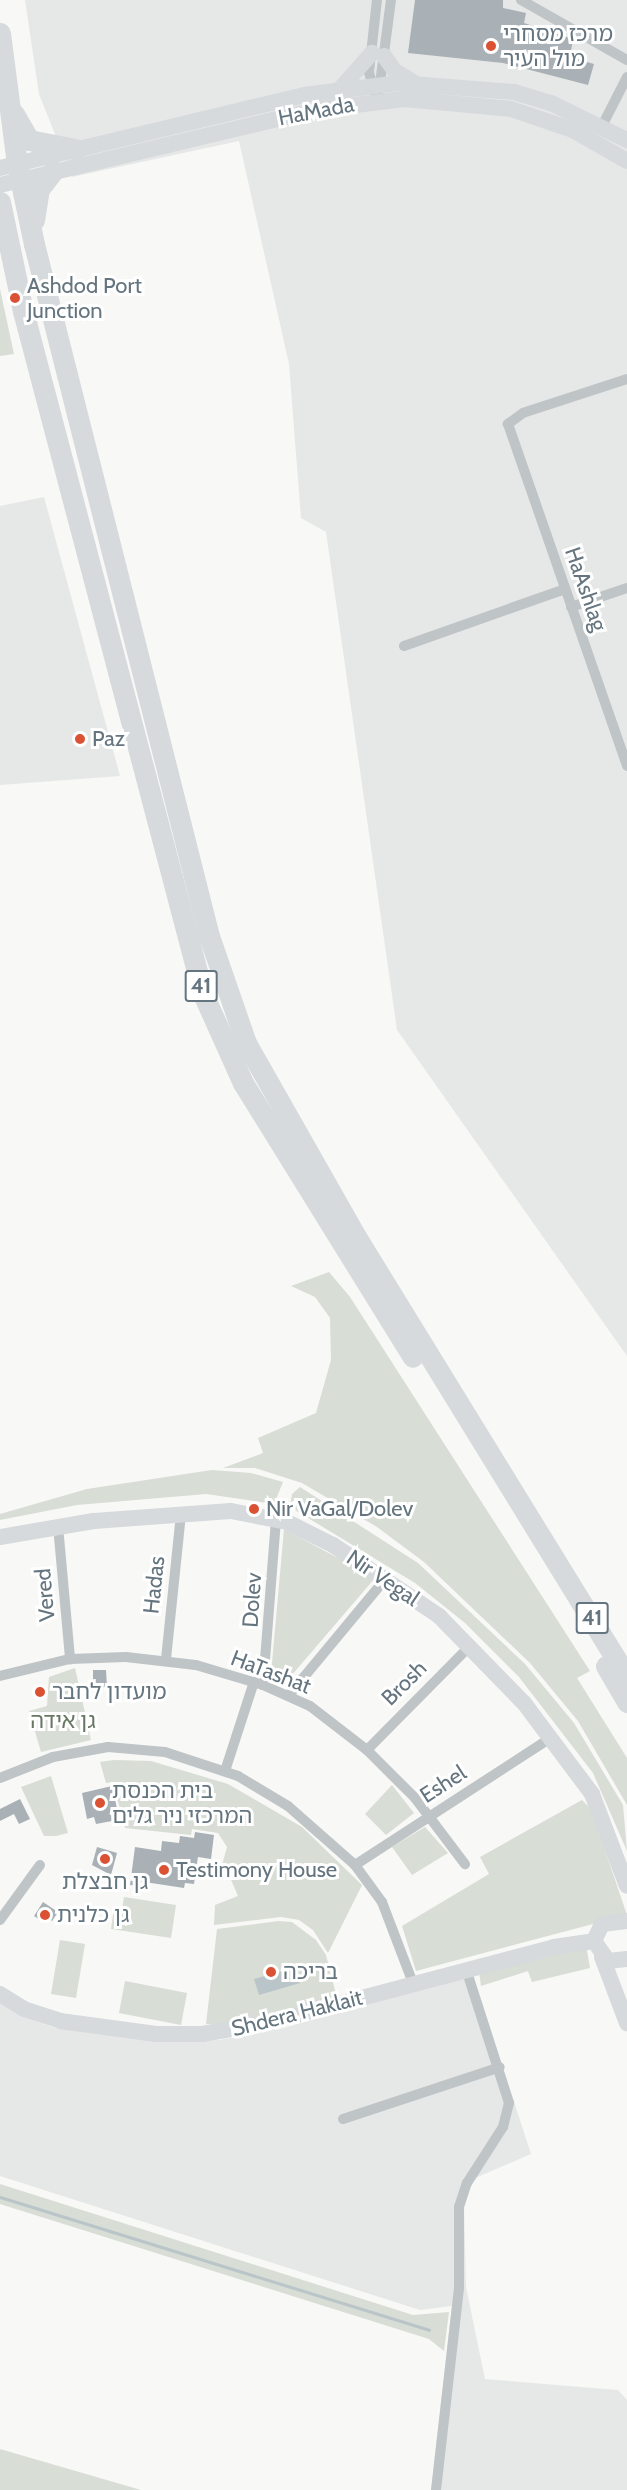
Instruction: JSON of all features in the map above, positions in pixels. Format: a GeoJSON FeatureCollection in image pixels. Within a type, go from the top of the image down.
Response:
{"type":"FeatureCollection","features":[{"type":"Feature","properties":{"kind":"highway","name":"41"},"geometry":{"type":"LineString","coordinates":[[0,33],[9,174],[34,244],[209,936],[246,1043],[355,1235],[627,1677]]}},
{"type":"Feature","properties":{"kind":"highway"},"geometry":{"type":"LineString","coordinates":[[5,85],[16,119],[29,140],[75,149]]}},
{"type":"Feature","properties":{"kind":"highway"},"geometry":{"type":"LineString","coordinates":[[34,244],[34,206],[39,189],[53,171]]}},
{"type":"Feature","properties":{"kind":"highway","name":"41"},"geometry":{"type":"LineString","coordinates":[[0,202],[4,232],[177,903],[203,994],[224,1043],[285,1155],[627,1702]]}},
{"type":"Feature","properties":{"kind":"street"},"geometry":{"type":"LineString","coordinates":[[376,89],[377,0]]}},
{"type":"Feature","properties":{"kind":"street"},"geometry":{"type":"LineString","coordinates":[[341,88],[378,55],[391,0]]}},
{"type":"Feature","properties":{"kind":"street"},"geometry":{"type":"LineString","coordinates":[[521,0],[627,60]]}},
{"type":"Feature","properties":{"kind":"street"},"geometry":{"type":"LineString","coordinates":[[378,55],[395,71],[414,82]]}},
{"type":"Feature","properties":{"kind":"street"},"geometry":{"type":"LineString","coordinates":[[602,126],[627,77]]}},
{"type":"Feature","properties":{"kind":"street","name":"HaMada"},"geometry":{"type":"LineString","coordinates":[[9,174],[53,171],[315,110],[376,89],[414,82],[514,92],[602,126],[627,141]]}},
{"type":"Feature","properties":{"kind":"street","name":"HaMada"},"geometry":{"type":"LineString","coordinates":[[9,174],[75,149],[341,88],[376,89],[511,109],[573,130],[627,161]]}},
{"type":"Feature","properties":{"kind":"street","name":"HaAshlag"},"geometry":{"type":"LineString","coordinates":[[627,379],[523,413],[508,424],[627,766]]}},
{"type":"Feature","properties":{"kind":"street"},"geometry":{"type":"LineString","coordinates":[[572,607],[627,588]]}},
{"type":"Feature","properties":{"kind":"street"},"geometry":{"type":"LineString","coordinates":[[404,646],[565,589]]}},
{"type":"Feature","properties":{"kind":"street","name":"Nir Vegal"},"geometry":{"type":"LineString","coordinates":[[0,1537],[58,1526],[231,1511],[276,1518],[333,1545],[386,1578],[471,1645],[552,1737],[592,1794],[627,1886]]}},
{"type":"Feature","properties":{"kind":"street","name":"Hadas"},"geometry":{"type":"LineString","coordinates":[[166,1659],[181,1514]]}},
{"type":"Feature","properties":{"kind":"street","name":"Dolev"},"geometry":{"type":"LineString","coordinates":[[225,1771],[259,1684],[276,1518]]}},
{"type":"Feature","properties":{"kind":"street","name":"Vered"},"geometry":{"type":"LineString","coordinates":[[58,1526],[70,1659]]}},
{"type":"Feature","properties":{"kind":"street"},"geometry":{"type":"LineString","coordinates":[[288,1695],[386,1578]]}},
{"type":"Feature","properties":{"kind":"street","name":"Brosh"},"geometry":{"type":"LineString","coordinates":[[367,1750],[471,1645]]}},
{"type":"Feature","properties":{"kind":"street","name":"HaTashat"},"geometry":{"type":"LineString","coordinates":[[0,1676],[70,1659],[166,1659],[259,1684],[288,1695],[330,1720],[367,1750],[430,1816],[465,1864]]}},
{"type":"Feature","properties":{"kind":"street","name":"Eshel"},"geometry":{"type":"LineString","coordinates":[[355,1865],[552,1737]]}},
{"type":"Feature","properties":{"kind":"street"},"geometry":{"type":"LineString","coordinates":[[0,1778],[53,1757],[108,1747],[165,1752],[225,1771],[288,1806],[355,1865],[382,1902],[413,1983]]}},
{"type":"Feature","properties":{"kind":"street"},"geometry":{"type":"LineString","coordinates":[[0,1920],[40,1865]]}},
{"type":"Feature","properties":{"kind":"street"},"geometry":{"type":"LineString","coordinates":[[627,1922],[608,1921],[598,1929],[594,1941],[622,1999],[627,2023]]}},
{"type":"Feature","properties":{"kind":"street","name":"Shdera Haklait"},"geometry":{"type":"LineString","coordinates":[[0,1994],[24,2009],[60,2021],[181,2035],[267,2024],[466,1969],[594,1941]]}},
{"type":"Feature","properties":{"kind":"street"},"geometry":{"type":"LineString","coordinates":[[602,1957],[615,1962],[627,1959]]}},
{"type":"Feature","properties":{"kind":"street"},"geometry":{"type":"LineString","coordinates":[[436,2490],[459,2287],[459,2207],[467,2182],[508,2115],[507,2088],[466,1969]]}},
{"type":"Feature","properties":{"kind":"street"},"geometry":{"type":"LineString","coordinates":[[343,2119],[500,2067]]}},
{"type":"Feature","properties":{"kind":"shaded area"},"geometry":{"type":"Polygon","coordinates":[[[25,0],[627,0],[627,1356],[397,1030],[326,532],[301,518],[289,364],[239,141],[72,177],[39,94],[25,0]]]}},
{"type":"Feature","properties":{"kind":"shaded area"},"geometry":{"type":"Polygon","coordinates":[[[44,497],[120,776],[0,785],[0,506],[44,497]]]}},
{"type":"Feature","properties":{"kind":"shaded area"},"geometry":{"type":"Polygon","coordinates":[[[295,1968],[300,1983],[259,1995],[254,1979],[295,1968]]]}},
{"type":"Feature","properties":{"kind":"shaded area"},"geometry":{"type":"Polygon","coordinates":[[[473,1975],[531,2154],[473,2179],[464,2203],[466,2287],[485,2379],[618,2390],[627,2400],[627,2490],[431,2490],[452,2306],[420,2310],[0,2176],[0,2002],[19,2015],[55,2028],[172,2042],[219,2040],[280,2029],[473,1975]]]}},
{"type":"Feature","properties":{"kind":"green space"},"geometry":{"type":"Polygon","coordinates":[[[0,289],[14,354],[0,356],[0,289]]]}},
{"type":"Feature","properties":{"kind":"green space"},"geometry":{"type":"Polygon","coordinates":[[[329,1272],[350,1297],[590,1671],[577,1678],[627,1758],[627,1805],[578,1721],[530,1663],[424,1562],[377,1527],[302,1483],[255,1468],[223,1468],[263,1453],[258,1438],[316,1413],[331,1360],[330,1318],[315,1297],[291,1286],[329,1272]]]}},
{"type":"Feature","properties":{"kind":"green space"},"geometry":{"type":"Polygon","coordinates":[[[212,1470],[251,1473],[283,1482],[274,1504],[206,1494],[77,1505],[0,1520],[0,1514],[87,1489],[212,1470]]]}},
{"type":"Feature","properties":{"kind":"green space"},"geometry":{"type":"Polygon","coordinates":[[[300,1487],[418,1563],[525,1664],[574,1723],[623,1805],[627,1851],[593,1773],[519,1677],[465,1623],[415,1583],[290,1507],[292,1494],[300,1487]]]}},
{"type":"Feature","properties":{"kind":"green space"},"geometry":{"type":"Polygon","coordinates":[[[284,1529],[375,1578],[291,1676],[280,1682],[271,1674],[284,1529]]]}},
{"type":"Feature","properties":{"kind":"green space","name":"גן אידה"},"geometry":{"type":"Polygon","coordinates":[[[75,1668],[91,1740],[41,1752],[29,1711],[47,1706],[49,1677],[75,1668]]]}},
{"type":"Feature","properties":{"kind":"green space"},"geometry":{"type":"Polygon","coordinates":[[[151,1761],[228,1784],[302,1827],[362,1885],[328,1953],[313,1930],[299,1920],[281,1917],[214,1925],[215,1905],[238,1896],[229,1875],[218,1879],[227,1847],[218,1833],[192,1829],[191,1835],[125,1828],[113,1782],[106,1783],[100,1762],[151,1761]]]}},
{"type":"Feature","properties":{"kind":"green space"},"geometry":{"type":"Polygon","coordinates":[[[51,1776],[68,1833],[44,1836],[21,1787],[51,1776]]]}},
{"type":"Feature","properties":{"kind":"green space"},"geometry":{"type":"Polygon","coordinates":[[[392,1785],[414,1813],[386,1835],[365,1814],[392,1785]]]}},
{"type":"Feature","properties":{"kind":"green space"},"geometry":{"type":"Polygon","coordinates":[[[582,1800],[591,1809],[627,1915],[416,1971],[402,1926],[489,1874],[480,1857],[582,1800]]]}},
{"type":"Feature","properties":{"kind":"green space"},"geometry":{"type":"Polygon","coordinates":[[[425,1827],[448,1853],[412,1875],[392,1847],[425,1827]]]}},
{"type":"Feature","properties":{"kind":"green space"},"geometry":{"type":"Polygon","coordinates":[[[124,1897],[176,1905],[171,1938],[111,1929],[114,1908],[122,1909],[124,1897]]]}},
{"type":"Feature","properties":{"kind":"green space","name":"בריכה"},"geometry":{"type":"Polygon","coordinates":[[[278,1921],[292,1922],[316,1940],[326,1955],[337,1998],[231,2025],[206,2024],[217,1929],[278,1921]]]}},
{"type":"Feature","properties":{"kind":"green space"},"geometry":{"type":"Polygon","coordinates":[[[60,1940],[85,1944],[76,1998],[51,1994],[60,1940]]]}},
{"type":"Feature","properties":{"kind":"green space"},"geometry":{"type":"Polygon","coordinates":[[[586,1945],[590,1968],[532,1982],[528,1971],[481,1986],[479,1971],[586,1945]]]}},
{"type":"Feature","properties":{"kind":"green space"},"geometry":{"type":"Polygon","coordinates":[[[125,1981],[187,1993],[181,2025],[119,2013],[125,1981]]]}},
{"type":"Feature","properties":{"kind":"green space"},"geometry":{"type":"Polygon","coordinates":[[[0,2184],[413,2315],[449,2312],[444,2351],[429,2339],[0,2204],[0,2184]]]}},
{"type":"Feature","properties":{"kind":"green space"},"geometry":{"type":"Polygon","coordinates":[[[0,2449],[141,2490],[0,2490],[0,2449]]]}},
{"type":"Feature","properties":{"kind":"building","name":"מרכז מסחרי מול העיר"},"geometry":{"type":"Polygon","coordinates":[[[415,0],[503,0],[503,8],[526,13],[524,23],[573,39],[570,57],[594,64],[588,85],[503,63],[408,53],[415,0]]]}},
{"type":"Feature","properties":{"kind":"building"},"geometry":{"type":"Polygon","coordinates":[[[93,1670],[106,1670],[107,1687],[93,1688],[93,1670]]]}},
{"type":"Feature","properties":{"kind":"building","name":"בית הכנסת המרכזי ניר גלים"},"geometry":{"type":"Polygon","coordinates":[[[112,1786],[118,1813],[111,1814],[112,1821],[96,1824],[94,1817],[87,1819],[82,1793],[112,1786]]]}},
{"type":"Feature","properties":{"kind":"building"},"geometry":{"type":"Polygon","coordinates":[[[20,1799],[30,1819],[19,1824],[14,1814],[0,1821],[0,1809],[20,1799]]]}},
{"type":"Feature","properties":{"kind":"building","name":"Testimony House"},"geometry":{"type":"Polygon","coordinates":[[[195,1832],[214,1835],[211,1859],[198,1857],[194,1884],[185,1883],[184,1888],[138,1881],[137,1886],[130,1885],[135,1847],[161,1851],[162,1841],[179,1843],[180,1836],[194,1838],[195,1832]]]}},
{"type":"Feature","properties":{"kind":"building","name":"גן חבצלת"},"geometry":{"type":"Polygon","coordinates":[[[97,1847],[117,1853],[111,1875],[92,1865],[97,1847]]]}},
{"type":"Feature","properties":{"kind":"building","name":"גן כלנית"},"geometry":{"type":"Polygon","coordinates":[[[43,1902],[58,1912],[52,1921],[48,1918],[45,1923],[34,1916],[43,1902]]]}},
{"type":"Feature","properties":{"kind":"waterway"},"geometry":{"type":"LineString","coordinates":[[0,2197],[429,2330]]}},
{"type":"Feature","properties":{"kind":"place","name":"מרכז מסחרי מול העיר"},"geometry":{"type":"Point","coordinates":[491,46]}},
{"type":"Feature","properties":{"kind":"place","name":"Ashdod Port Junction"},"geometry":{"type":"Point","coordinates":[15,298]}},
{"type":"Feature","properties":{"kind":"place","name":"Paz"},"geometry":{"type":"Point","coordinates":[80,739]}},
{"type":"Feature","properties":{"kind":"place","name":"Nir VaGal/Dolev"},"geometry":{"type":"Point","coordinates":[254,1509]}},
{"type":"Feature","properties":{"kind":"place","name":"מועדון לחבר"},"geometry":{"type":"Point","coordinates":[40,1692]}},
{"type":"Feature","properties":{"kind":"place","name":"בית הכנסת המרכזי ניר גלים"},"geometry":{"type":"Point","coordinates":[100,1803]}},
{"type":"Feature","properties":{"kind":"place","name":"גן חבצלת"},"geometry":{"type":"Point","coordinates":[105,1859]}},
{"type":"Feature","properties":{"kind":"place","name":"Testimony House"},"geometry":{"type":"Point","coordinates":[164,1870]}},
{"type":"Feature","properties":{"kind":"place","name":"גן כלנית"},"geometry":{"type":"Point","coordinates":[45,1915]}},
{"type":"Feature","properties":{"kind":"place","name":"בריכה"},"geometry":{"type":"Point","coordinates":[271,1972]}}]}
